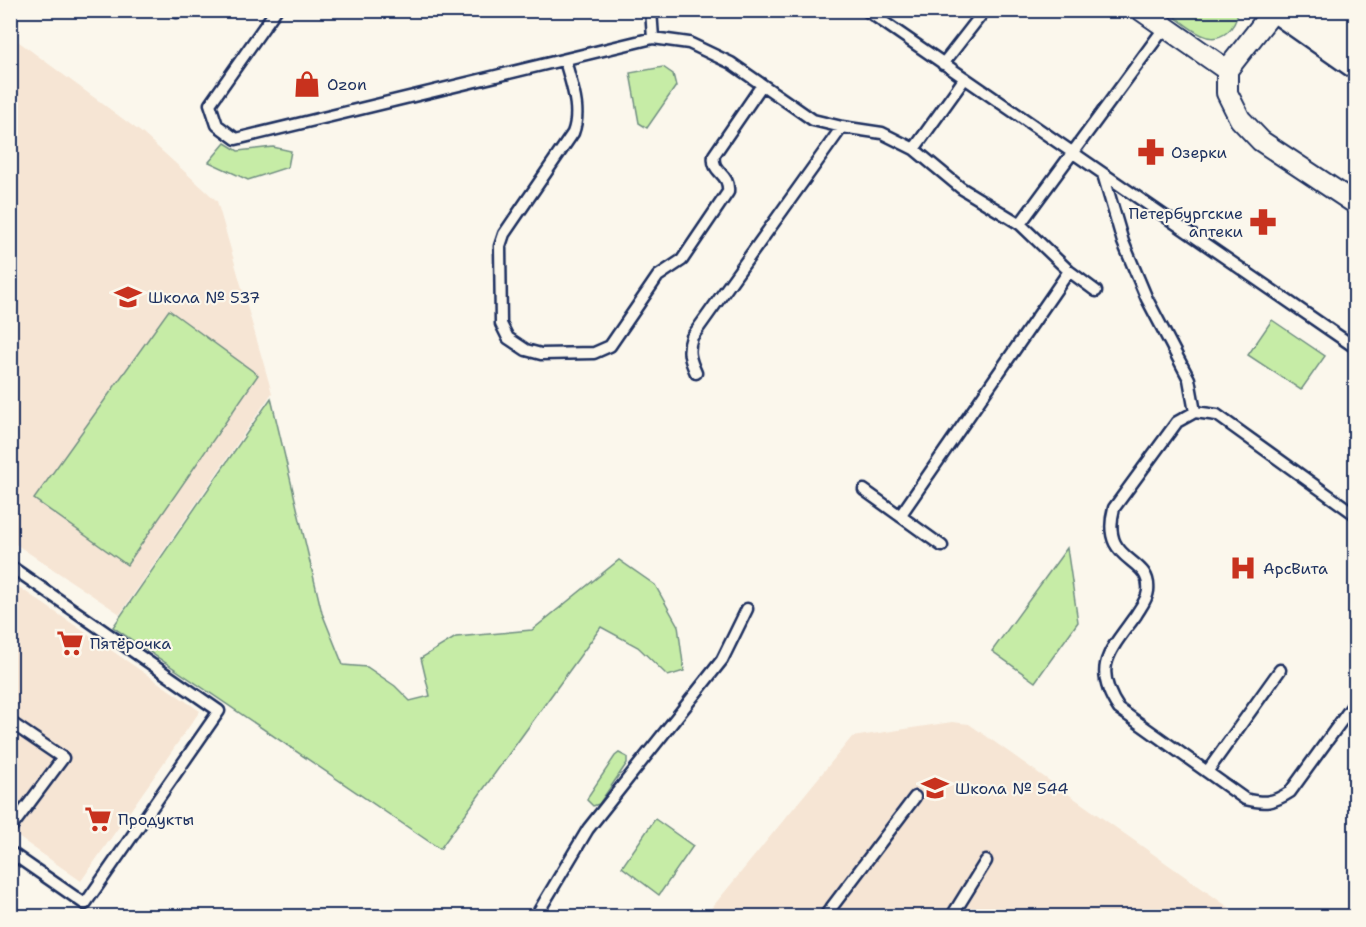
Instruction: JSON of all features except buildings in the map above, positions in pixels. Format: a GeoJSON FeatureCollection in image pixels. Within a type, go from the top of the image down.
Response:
{"type":"FeatureCollection","features":[{"type":"Feature","properties":{"kind":"main road"},"geometry":{"type":"LineString","coordinates":[[1279,10],[1356,64]]}},
{"type":"Feature","properties":{"kind":"main road"},"geometry":{"type":"LineString","coordinates":[[1324,10],[1356,31]]}},
{"type":"Feature","properties":{"kind":"street"},"geometry":{"type":"LineString","coordinates":[[1141,10],[1227,70]]}},
{"type":"Feature","properties":{"kind":"street"},"geometry":{"type":"LineString","coordinates":[[1274,10],[1227,70],[1227,93],[1240,119],[1262,141],[1356,204]]}},
{"type":"Feature","properties":{"kind":"lane"},"geometry":{"type":"LineString","coordinates":[[276,10],[210,104],[217,125],[236,139],[653,38],[689,43],[731,63],[813,120],[882,133],[914,149],[961,188],[1020,224],[1068,271],[1096,291]]}},
{"type":"Feature","properties":{"kind":"lane"},"geometry":{"type":"LineString","coordinates":[[651,10],[653,38]]}},
{"type":"Feature","properties":{"kind":"lane"},"geometry":{"type":"LineString","coordinates":[[866,10],[1356,348]]}},
{"type":"Feature","properties":{"kind":"lane"},"geometry":{"type":"LineString","coordinates":[[944,64],[985,10]]}},
{"type":"Feature","properties":{"kind":"lane"},"geometry":{"type":"LineString","coordinates":[[1020,224],[1165,27]]}},
{"type":"Feature","properties":{"kind":"lane"},"geometry":{"type":"LineString","coordinates":[[565,60],[577,108],[577,120],[573,133],[504,234],[500,246],[501,324],[508,338],[526,350],[541,354],[594,353],[610,346],[658,276],[681,260],[728,192],[729,183],[725,175],[717,170],[713,163],[714,155],[762,85]]}},
{"type":"Feature","properties":{"kind":"lane"},"geometry":{"type":"LineString","coordinates":[[914,149],[965,78]]}},
{"type":"Feature","properties":{"kind":"lane"},"geometry":{"type":"LineString","coordinates":[[696,373],[689,357],[688,347],[692,337],[842,127]]}},
{"type":"Feature","properties":{"kind":"lane"},"geometry":{"type":"LineString","coordinates":[[1103,174],[1123,242],[1147,299],[1189,379],[1195,412]]}},
{"type":"Feature","properties":{"kind":"lane"},"geometry":{"type":"LineString","coordinates":[[900,516],[1068,271]]}},
{"type":"Feature","properties":{"kind":"lane"},"geometry":{"type":"LineString","coordinates":[[1356,515],[1217,415],[1195,412],[1177,422],[1114,508],[1110,525],[1112,540],[1120,553],[1138,565],[1146,577],[1148,590],[1143,603],[1110,651],[1104,671],[1108,692],[1119,709],[1245,799],[1260,803],[1276,800],[1290,792],[1356,701]]}},
{"type":"Feature","properties":{"kind":"lane"},"geometry":{"type":"LineString","coordinates":[[864,490],[942,546]]}},
{"type":"Feature","properties":{"kind":"lane"},"geometry":{"type":"LineString","coordinates":[[10,566],[219,711],[85,904],[10,852]]}},
{"type":"Feature","properties":{"kind":"lane"},"geometry":{"type":"LineString","coordinates":[[536,916],[588,829],[722,660],[747,609]]}},
{"type":"Feature","properties":{"kind":"lane"},"geometry":{"type":"LineString","coordinates":[[1207,772],[1280,670]]}},
{"type":"Feature","properties":{"kind":"lane"},"geometry":{"type":"LineString","coordinates":[[10,722],[63,758],[10,829]]}},
{"type":"Feature","properties":{"kind":"lane"},"geometry":{"type":"LineString","coordinates":[[830,915],[915,797]]}},
{"type":"Feature","properties":{"kind":"lane"},"geometry":{"type":"LineString","coordinates":[[952,916],[986,861]]}},
{"type":"Feature","properties":{"kind":"shaded area","name":"Школа № 537"},"geometry":{"type":"Polygon","coordinates":[[[11,36],[142,133],[217,201],[272,393],[120,614],[11,541],[11,36]]]}},
{"type":"Feature","properties":{"kind":"shaded area"},"geometry":{"type":"Polygon","coordinates":[[[10,581],[200,711],[81,881],[11,832],[10,581]]]}},
{"type":"Feature","properties":{"kind":"shaded area","name":"Школа № 544"},"geometry":{"type":"Polygon","coordinates":[[[952,722],[969,724],[1241,916],[705,916],[852,737],[952,722]]]}},
{"type":"Feature","properties":{"kind":"green space"},"geometry":{"type":"Polygon","coordinates":[[[1238,10],[1231,28],[1221,36],[1215,37],[1197,33],[1166,11],[1238,10]]]}},
{"type":"Feature","properties":{"kind":"green space"},"geometry":{"type":"Polygon","coordinates":[[[663,67],[673,74],[676,86],[647,128],[639,123],[630,73],[663,67]]]}},
{"type":"Feature","properties":{"kind":"green space"},"geometry":{"type":"Polygon","coordinates":[[[225,143],[238,151],[273,147],[291,151],[288,167],[248,180],[209,162],[225,143]]]}},
{"type":"Feature","properties":{"kind":"green space"},"geometry":{"type":"Polygon","coordinates":[[[169,310],[258,375],[127,565],[34,499],[169,310]]]}},
{"type":"Feature","properties":{"kind":"green space"},"geometry":{"type":"Polygon","coordinates":[[[1272,320],[1325,356],[1301,390],[1248,355],[1272,320]]]}},
{"type":"Feature","properties":{"kind":"green space"},"geometry":{"type":"Polygon","coordinates":[[[271,398],[322,613],[343,665],[367,667],[395,686],[410,701],[430,696],[421,658],[456,637],[532,630],[619,560],[655,585],[678,626],[684,671],[668,676],[638,647],[601,627],[440,849],[113,627],[271,398]]]}},
{"type":"Feature","properties":{"kind":"green space"},"geometry":{"type":"Polygon","coordinates":[[[1067,548],[1078,622],[1035,682],[992,651],[1067,548]]]}},
{"type":"Feature","properties":{"kind":"green space"},"geometry":{"type":"Polygon","coordinates":[[[619,753],[627,757],[627,763],[599,804],[593,806],[587,800],[589,795],[619,753]]]}},
{"type":"Feature","properties":{"kind":"green space"},"geometry":{"type":"Polygon","coordinates":[[[655,819],[693,846],[659,895],[622,867],[655,819]]]}},
{"type":"Feature","properties":{"kind":"place","name":"Ozon"},"geometry":{"type":"Point","coordinates":[307,84]}},
{"type":"Feature","properties":{"kind":"place","name":"Озерки"},"geometry":{"type":"Point","coordinates":[1151,152]}},
{"type":"Feature","properties":{"kind":"place","name":"Петербургские аптеки"},"geometry":{"type":"Point","coordinates":[1263,222]}},
{"type":"Feature","properties":{"kind":"place","name":"Школа № 537"},"geometry":{"type":"Point","coordinates":[128,297]}},
{"type":"Feature","properties":{"kind":"place","name":"АрсВита"},"geometry":{"type":"Point","coordinates":[1243,568]}},
{"type":"Feature","properties":{"kind":"place","name":"Пятёрочка"},"geometry":{"type":"Point","coordinates":[70,643]}},
{"type":"Feature","properties":{"kind":"place","name":"Школа № 544"},"geometry":{"type":"Point","coordinates":[935,788]}},
{"type":"Feature","properties":{"kind":"place","name":"Продукты"},"geometry":{"type":"Point","coordinates":[98,819]}}]}
